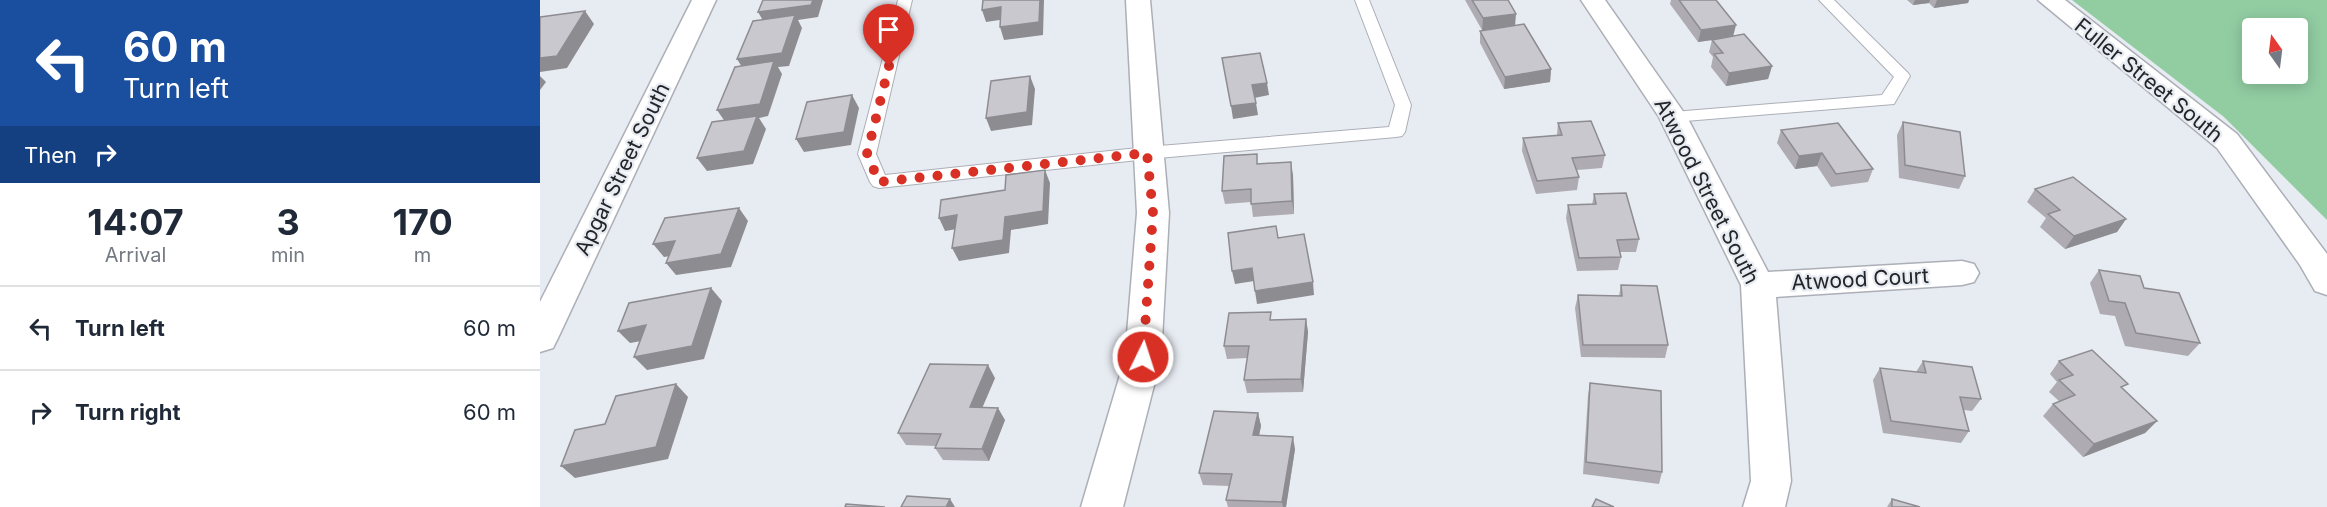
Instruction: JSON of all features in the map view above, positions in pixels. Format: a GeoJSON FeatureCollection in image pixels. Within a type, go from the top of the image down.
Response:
{"type":"FeatureCollection","features":[{"type":"Feature","properties":{"kind":"street","name":"Apgar Street South"},"geometry":{"type":"LineString","coordinates":[[540,338],[704,0]]}},
{"type":"Feature","properties":{"kind":"street"},"geometry":{"type":"LineString","coordinates":[[1102,507],[1143,357],[1153,213],[1138,0]]}},
{"type":"Feature","properties":{"kind":"street","name":"Atwood Street South"},"geometry":{"type":"LineString","coordinates":[[1593,0],[1673,117],[1758,285],[1772,481],[1764,507]]}},
{"type":"Feature","properties":{"kind":"street","name":"Fuller Street South"},"geometry":{"type":"LineString","coordinates":[[2050,0],[2227,141],[2312,257],[2327,282]]}},
{"type":"Feature","properties":{"kind":"street","name":"Atwood Court"},"geometry":{"type":"LineString","coordinates":[[1758,285],[1962,273]]}},
{"type":"Feature","properties":{"kind":"lane"},"geometry":{"type":"LineString","coordinates":[[905,0],[867,154],[879,182],[1147,153],[1396,132],[1404,105],[1362,0]]}},
{"type":"Feature","properties":{"kind":"lane"},"geometry":{"type":"LineString","coordinates":[[1673,117],[1888,100],[1902,76],[1826,0]]}},
{"type":"Feature","properties":{"kind":"green space"},"geometry":{"type":"Polygon","coordinates":[[[2072,0],[2327,0],[2327,220],[2224,117],[2072,0]]]}},
{"type":"Feature","properties":{"kind":"building"},"geometry":{"type":"Polygon","coordinates":[[[763,0],[813,0],[811,5],[758,12],[763,0]]]}},
{"type":"Feature","properties":{"kind":"building"},"geometry":{"type":"Polygon","coordinates":[[[983,0],[1040,0],[1039,22],[1000,27],[1001,7],[982,10],[983,0]]]}},
{"type":"Feature","properties":{"kind":"building"},"geometry":{"type":"Polygon","coordinates":[[[1472,0],[1508,0],[1516,14],[1483,18],[1472,0]]]}},
{"type":"Feature","properties":{"kind":"building"},"geometry":{"type":"Polygon","coordinates":[[[1679,0],[1716,0],[1736,25],[1701,30],[1679,0]]]}},
{"type":"Feature","properties":{"kind":"building"},"geometry":{"type":"Polygon","coordinates":[[[585,11],[557,56],[540,58],[540,17],[585,11]]]}},
{"type":"Feature","properties":{"kind":"building"},"geometry":{"type":"Polygon","coordinates":[[[795,15],[782,53],[737,59],[753,21],[795,15]]]}},
{"type":"Feature","properties":{"kind":"building"},"geometry":{"type":"Polygon","coordinates":[[[1524,24],[1551,69],[1505,77],[1480,31],[1524,24]]]}},
{"type":"Feature","properties":{"kind":"building"},"geometry":{"type":"Polygon","coordinates":[[[1744,34],[1772,66],[1729,73],[1714,54],[1723,53],[1712,40],[1744,34]]]}},
{"type":"Feature","properties":{"kind":"building"},"geometry":{"type":"Polygon","coordinates":[[[1260,53],[1267,83],[1252,85],[1256,103],[1231,106],[1222,58],[1260,53]]]}},
{"type":"Feature","properties":{"kind":"building"},"geometry":{"type":"Polygon","coordinates":[[[774,61],[760,104],[717,110],[735,67],[774,61]]]}},
{"type":"Feature","properties":{"kind":"building"},"geometry":{"type":"Polygon","coordinates":[[[1030,76],[1027,112],[986,118],[991,81],[1030,76]]]}},
{"type":"Feature","properties":{"kind":"building"},"geometry":{"type":"Polygon","coordinates":[[[852,95],[844,132],[796,139],[807,102],[852,95]]]}},
{"type":"Feature","properties":{"kind":"building"},"geometry":{"type":"Polygon","coordinates":[[[757,116],[744,151],[697,158],[712,122],[757,116]]]}},
{"type":"Feature","properties":{"kind":"building"},"geometry":{"type":"Polygon","coordinates":[[[1591,121],[1605,155],[1572,158],[1579,177],[1537,181],[1523,138],[1562,135],[1558,123],[1591,121]]]}},
{"type":"Feature","properties":{"kind":"building"},"geometry":{"type":"Polygon","coordinates":[[[1903,122],[1960,132],[1965,176],[1905,165],[1903,122]]]}},
{"type":"Feature","properties":{"kind":"building"},"geometry":{"type":"Polygon","coordinates":[[[1838,123],[1873,169],[1836,174],[1822,153],[1799,156],[1781,130],[1838,123]]]}},
{"type":"Feature","properties":{"kind":"building"},"geometry":{"type":"Polygon","coordinates":[[[1257,154],[1257,164],[1291,162],[1292,201],[1251,204],[1251,189],[1222,191],[1224,156],[1257,154]]]}},
{"type":"Feature","properties":{"kind":"building"},"geometry":{"type":"Polygon","coordinates":[[[1045,170],[1043,211],[1005,217],[1003,240],[952,248],[957,215],[939,218],[941,200],[1005,190],[1006,175],[1045,170]]]}},
{"type":"Feature","properties":{"kind":"building"},"geometry":{"type":"Polygon","coordinates":[[[2073,177],[2126,219],[2074,236],[2048,214],[2060,210],[2035,189],[2073,177]]]}},
{"type":"Feature","properties":{"kind":"building"},"geometry":{"type":"Polygon","coordinates":[[[1626,193],[1639,239],[1617,240],[1621,257],[1579,258],[1568,205],[1596,204],[1594,194],[1626,193]]]}},
{"type":"Feature","properties":{"kind":"building"},"geometry":{"type":"Polygon","coordinates":[[[739,208],[721,254],[666,263],[675,241],[653,244],[665,218],[739,208]]]}},
{"type":"Feature","properties":{"kind":"building"},"geometry":{"type":"Polygon","coordinates":[[[1276,226],[1278,238],[1304,234],[1313,282],[1255,291],[1252,268],[1232,271],[1228,233],[1276,226]]]}},
{"type":"Feature","properties":{"kind":"building"},"geometry":{"type":"Polygon","coordinates":[[[2099,270],[2140,276],[2144,288],[2179,293],[2200,343],[2136,333],[2125,303],[2109,301],[2099,270]]]}},
{"type":"Feature","properties":{"kind":"building"},"geometry":{"type":"Polygon","coordinates":[[[1621,285],[1657,286],[1668,345],[1583,345],[1578,295],[1622,296],[1621,285]]]}},
{"type":"Feature","properties":{"kind":"building"},"geometry":{"type":"Polygon","coordinates":[[[711,288],[692,346],[634,357],[646,325],[618,331],[629,303],[711,288]]]}},
{"type":"Feature","properties":{"kind":"building"},"geometry":{"type":"Polygon","coordinates":[[[1271,312],[1270,320],[1306,319],[1301,379],[1244,380],[1249,346],[1224,346],[1229,313],[1271,312]]]}},
{"type":"Feature","properties":{"kind":"building"},"geometry":{"type":"Polygon","coordinates":[[[2092,350],[2128,384],[2121,387],[2157,421],[2094,444],[2053,404],[2075,395],[2059,380],[2073,375],[2059,361],[2092,350]]]}},
{"type":"Feature","properties":{"kind":"building"},"geometry":{"type":"Polygon","coordinates":[[[1923,361],[1972,367],[1981,399],[1960,397],[1969,431],[1891,421],[1880,368],[1926,373],[1923,361]]]}},
{"type":"Feature","properties":{"kind":"building"},"geometry":{"type":"Polygon","coordinates":[[[930,364],[988,365],[970,407],[998,408],[982,449],[935,448],[941,434],[898,433],[930,364]]]}},
{"type":"Feature","properties":{"kind":"building"},"geometry":{"type":"Polygon","coordinates":[[[1590,383],[1661,391],[1662,472],[1586,462],[1590,383]]]}},
{"type":"Feature","properties":{"kind":"building"},"geometry":{"type":"Polygon","coordinates":[[[676,384],[656,447],[561,466],[575,430],[605,424],[616,396],[676,384]]]}},
{"type":"Feature","properties":{"kind":"building"},"geometry":{"type":"Polygon","coordinates":[[[1214,411],[1258,413],[1253,435],[1293,437],[1282,502],[1226,500],[1232,474],[1199,473],[1214,411]]]}},
{"type":"Feature","properties":{"kind":"building"},"geometry":{"type":"Polygon","coordinates":[[[907,496],[950,499],[946,507],[901,507],[907,496]]]}},
{"type":"Feature","properties":{"kind":"building"},"geometry":{"type":"Polygon","coordinates":[[[1596,499],[1614,507],[1592,507],[1596,499]]]}},
{"type":"Feature","properties":{"kind":"building"},"geometry":{"type":"Polygon","coordinates":[[[1892,499],[1920,507],[1892,507],[1892,499]]]}},
{"type":"Feature","properties":{"kind":"building"},"geometry":{"type":"Polygon","coordinates":[[[846,504],[885,507],[845,507],[846,504]]]}},
{"type":"Feature","properties":{"kind":"route"},"geometry":{"type":"LineString","coordinates":[[889,66],[867,154],[879,182],[1147,153],[1153,213],[1143,357]]}}]}
